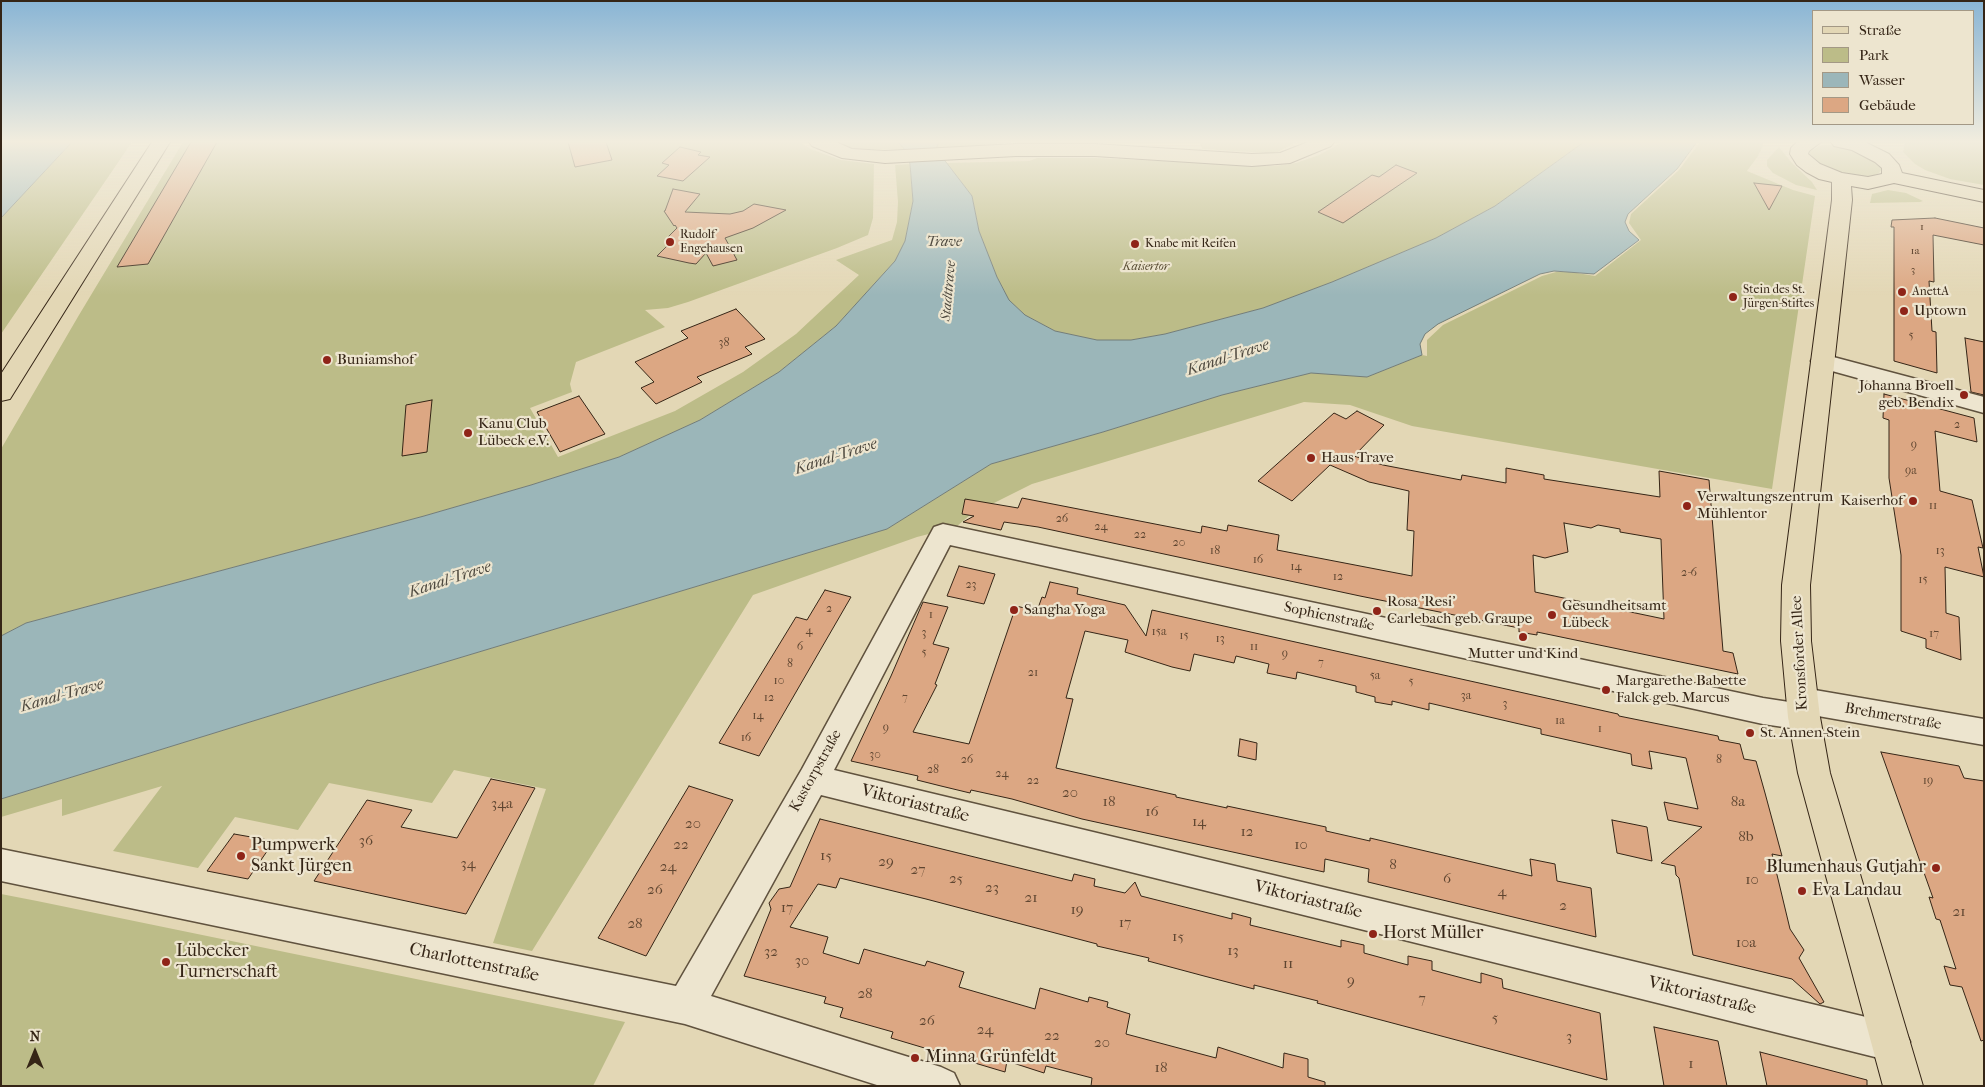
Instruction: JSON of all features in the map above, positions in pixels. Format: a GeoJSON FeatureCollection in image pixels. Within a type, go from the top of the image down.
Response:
{"type":"FeatureCollection","features":[{"type":"Feature","properties":{"kind":"main road"},"geometry":{"type":"LineString","coordinates":[[1,393],[9,373],[128,193]]}},
{"type":"Feature","properties":{"kind":"main road","name":"Kronsforder Allee"},"geometry":{"type":"LineString","coordinates":[[1842,193],[1796,585],[1796,641],[1803,709],[1814,773],[1903,1086]]}},
{"type":"Feature","properties":{"kind":"main road"},"geometry":{"type":"LineString","coordinates":[[1968,193],[1984,196]]}},
{"type":"Feature","properties":{"kind":"street"},"geometry":{"type":"LineString","coordinates":[[1822,361],[1984,405]]}},
{"type":"Feature","properties":{"kind":"street","name":"Sophienstraße"},"geometry":{"type":"LineString","coordinates":[[943,534],[1763,711],[1803,709]]}},
{"type":"Feature","properties":{"kind":"street","name":"Kastorpstraße"},"geometry":{"type":"LineString","coordinates":[[685,1006],[813,779],[943,534]]}},
{"type":"Feature","properties":{"kind":"street","name":"Brehmerstraße"},"geometry":{"type":"LineString","coordinates":[[1803,709],[1837,708],[1984,732]]}},
{"type":"Feature","properties":{"kind":"street","name":"Viktoriastraße"},"geometry":{"type":"LineString","coordinates":[[813,779],[1891,1042]]}},
{"type":"Feature","properties":{"kind":"street","name":"Charlottenstraße"},"geometry":{"type":"LineString","coordinates":[[1,865],[685,1006],[941,1086]]}},
{"type":"Feature","properties":{"kind":"green space"},"geometry":{"type":"Polygon","coordinates":[[[25,193],[97,193],[1,334],[1,218],[25,193]]]}},
{"type":"Feature","properties":{"kind":"green space","name":"Buniamshof"},"geometry":{"type":"Polygon","coordinates":[[[153,193],[873,193],[873,218],[868,235],[688,302],[668,308],[645,310],[665,327],[576,362],[570,384],[572,392],[530,408],[558,457],[675,411],[743,372],[796,334],[859,275],[836,260],[892,240],[897,222],[897,193],[912,193],[913,201],[905,241],[895,261],[836,326],[779,372],[700,420],[619,457],[531,485],[424,516],[26,623],[1,636],[1,449],[153,193]]]}},
{"type":"Feature","properties":{"kind":"green space","name":"Kaisertor"},"geometry":{"type":"Polygon","coordinates":[[[969,193],[1513,193],[1495,206],[1436,238],[1332,282],[1263,308],[1165,334],[1131,340],[1097,340],[1055,331],[1025,315],[1009,300],[997,277],[979,231],[972,196],[969,193]]]}},
{"type":"Feature","properties":{"kind":"green space"},"geometry":{"type":"Polygon","coordinates":[[[1654,193],[1803,193],[1815,196],[1772,489],[1412,426],[1350,405],[1304,402],[1032,484],[970,515],[956,527],[917,537],[753,595],[532,951],[493,943],[546,789],[454,770],[432,803],[329,783],[298,830],[235,817],[198,868],[113,851],[162,786],[62,816],[62,799],[1,817],[1,799],[376,683],[887,529],[991,464],[1222,395],[1311,373],[1367,377],[1422,355],[1427,356],[1427,340],[1443,325],[1542,276],[1556,272],[1571,272],[1595,276],[1641,240],[1629,223],[1631,214],[1654,193]]]}},
{"type":"Feature","properties":{"kind":"green space"},"geometry":{"type":"Polygon","coordinates":[[[1904,193],[1923,201],[1870,203],[1872,194],[1904,193]]]}},
{"type":"Feature","properties":{"kind":"green space","name":"Lübecker Turnerschaft"},"geometry":{"type":"Polygon","coordinates":[[[1,894],[625,1022],[593,1086],[1,1086],[1,894]]]}},
{"type":"Feature","properties":{"kind":"water"},"geometry":{"type":"Polygon","coordinates":[[[1,193],[25,193],[1,218],[1,193]]]}},
{"type":"Feature","properties":{"kind":"water"},"geometry":{"type":"Polygon","coordinates":[[[912,193],[969,193],[972,196],[979,231],[997,277],[1009,300],[1025,315],[1055,331],[1097,340],[1131,340],[1165,334],[1263,308],[1332,282],[1436,238],[1495,206],[1513,193],[1651,193],[1628,214],[1625,222],[1629,231],[1639,240],[1594,274],[1554,271],[1540,274],[1438,324],[1425,334],[1420,344],[1422,355],[1367,377],[1311,373],[1222,395],[991,464],[887,529],[376,683],[1,799],[1,636],[26,623],[424,516],[531,485],[619,457],[700,420],[779,372],[836,326],[895,261],[905,241],[913,201],[912,193]]]}},
{"type":"Feature","properties":{"kind":"building"},"geometry":{"type":"Polygon","coordinates":[[[161,193],[188,193],[148,264],[117,267],[161,193]]]}},
{"type":"Feature","properties":{"kind":"building"},"geometry":{"type":"Polygon","coordinates":[[[672,193],[700,194],[685,212],[730,214],[743,211],[754,204],[786,210],[753,228],[725,238],[737,260],[713,266],[706,253],[696,264],[657,256],[671,242],[665,240],[677,228],[665,211],[672,193]]]}},
{"type":"Feature","properties":{"kind":"building"},"geometry":{"type":"Polygon","coordinates":[[[1346,193],[1388,193],[1343,223],[1318,212],[1346,193]]]}},
{"type":"Feature","properties":{"kind":"building"},"geometry":{"type":"Polygon","coordinates":[[[1759,193],[1778,193],[1769,210],[1759,193]]]}},
{"type":"Feature","properties":{"kind":"building"},"geometry":{"type":"Polygon","coordinates":[[[1935,218],[1984,228],[1984,245],[1933,235],[1934,282],[1929,281],[1932,331],[1936,332],[1937,373],[1894,361],[1894,227],[1891,227],[1892,220],[1935,218]]]}},
{"type":"Feature","properties":{"kind":"building"},"geometry":{"type":"Polygon","coordinates":[[[736,309],[765,339],[745,347],[752,354],[697,377],[702,382],[656,404],[641,388],[654,382],[635,362],[688,338],[681,331],[736,309]]]}},
{"type":"Feature","properties":{"kind":"building"},"geometry":{"type":"Polygon","coordinates":[[[1965,338],[1984,342],[1984,395],[1971,392],[1965,338]]]}},
{"type":"Feature","properties":{"kind":"building"},"geometry":{"type":"Polygon","coordinates":[[[1884,394],[1974,418],[1977,442],[1935,431],[1940,491],[1972,500],[1983,548],[1978,547],[1984,577],[1945,567],[1946,613],[1959,617],[1961,660],[1926,648],[1926,639],[1901,631],[1901,555],[1889,478],[1889,420],[1883,418],[1884,394]]]}},
{"type":"Feature","properties":{"kind":"building"},"geometry":{"type":"Polygon","coordinates":[[[579,396],[605,434],[560,452],[537,412],[579,396]]]}},
{"type":"Feature","properties":{"kind":"building"},"geometry":{"type":"Polygon","coordinates":[[[432,400],[427,452],[402,456],[406,405],[432,400]]]}},
{"type":"Feature","properties":{"kind":"building"},"geometry":{"type":"Polygon","coordinates":[[[1357,411],[1384,425],[1354,456],[1383,465],[1461,480],[1462,475],[1506,483],[1506,468],[1544,475],[1544,479],[1660,497],[1659,471],[1709,480],[1723,651],[1733,653],[1738,674],[1537,632],[1537,635],[1519,632],[1519,628],[1038,527],[1004,522],[1001,530],[963,522],[974,516],[962,514],[965,499],[1018,508],[1022,498],[1201,533],[1202,526],[1227,531],[1228,525],[1279,535],[1277,550],[1412,576],[1414,531],[1407,530],[1409,491],[1369,482],[1330,465],[1292,501],[1258,481],[1334,413],[1346,419],[1357,411]],[[1564,523],[1568,552],[1545,558],[1533,555],[1535,592],[1664,619],[1661,539],[1620,532],[1620,529],[1598,525],[1591,528],[1564,523]]]}},
{"type":"Feature","properties":{"kind":"building"},"geometry":{"type":"Polygon","coordinates":[[[959,566],[995,574],[984,604],[947,596],[959,566]]]}},
{"type":"Feature","properties":{"kind":"building"},"geometry":{"type":"Polygon","coordinates":[[[1050,582],[1078,588],[1077,594],[1125,605],[1146,636],[1152,610],[1618,714],[1619,716],[1718,736],[1719,740],[1740,744],[1744,759],[1756,761],[1765,793],[1782,856],[1772,854],[1790,929],[1804,950],[1799,958],[1824,1002],[1820,1004],[1792,979],[1693,955],[1679,878],[1676,875],[1675,866],[1661,863],[1702,827],[1668,820],[1664,802],[1698,809],[1686,758],[1649,751],[1652,769],[1632,765],[1631,754],[1541,734],[1541,729],[1429,703],[1429,710],[1392,701],[1392,705],[1375,702],[1375,697],[1356,692],[1356,686],[1297,672],[1296,679],[1267,673],[1269,664],[1236,656],[1234,663],[1194,654],[1190,671],[1172,667],[1125,652],[1128,640],[1085,631],[1066,698],[1073,699],[1056,768],[1176,795],[1176,797],[1326,827],[1326,831],[1370,841],[1370,838],[1532,876],[1530,859],[1555,864],[1557,881],[1591,888],[1596,937],[1368,882],[1369,869],[1325,859],[1324,872],[1082,819],[1012,799],[971,790],[970,793],[917,780],[918,776],[851,761],[923,602],[948,607],[933,644],[949,648],[935,684],[937,685],[913,732],[969,744],[1016,606],[1037,611],[1042,597],[1045,598],[1050,582]]]}},
{"type":"Feature","properties":{"kind":"building"},"geometry":{"type":"Polygon","coordinates":[[[825,590],[851,597],[759,756],[719,743],[796,617],[807,620],[825,590]]]}},
{"type":"Feature","properties":{"kind":"building"},"geometry":{"type":"Polygon","coordinates":[[[1240,739],[1257,743],[1256,760],[1238,756],[1240,739]]]}},
{"type":"Feature","properties":{"kind":"building"},"geometry":{"type":"Polygon","coordinates":[[[1881,752],[1959,766],[1964,778],[1984,781],[1984,1040],[1981,1041],[1962,987],[1950,985],[1944,966],[1956,969],[1940,920],[1936,919],[1929,897],[1933,898],[1881,752]]]}},
{"type":"Feature","properties":{"kind":"building"},"geometry":{"type":"Polygon","coordinates":[[[491,779],[535,788],[466,914],[314,881],[367,800],[412,810],[401,827],[457,838],[491,779]]]}},
{"type":"Feature","properties":{"kind":"building"},"geometry":{"type":"Polygon","coordinates":[[[689,786],[733,800],[646,956],[598,938],[689,786]]]}},
{"type":"Feature","properties":{"kind":"building"},"geometry":{"type":"Polygon","coordinates":[[[820,819],[1072,881],[1074,874],[1095,879],[1094,886],[1125,893],[1135,882],[1141,896],[1232,919],[1232,913],[1251,918],[1250,925],[1341,947],[1341,940],[1364,945],[1364,953],[1408,965],[1408,956],[1432,961],[1432,970],[1481,983],[1481,973],[1502,979],[1503,988],[1600,1013],[1607,1080],[1317,1003],[1318,1001],[1254,985],[1254,989],[1204,976],[1148,961],[1149,958],[1097,946],[1097,944],[926,899],[840,878],[836,888],[818,884],[790,927],[828,937],[823,953],[859,964],[864,949],[925,966],[927,961],[964,972],[959,987],[1035,1009],[1040,988],[1088,1002],[1089,997],[1108,1002],[1107,1007],[1130,1014],[1126,1034],[1216,1058],[1218,1047],[1283,1068],[1284,1053],[1308,1059],[1308,1077],[1325,1082],[1325,1086],[1091,1086],[1092,1078],[1046,1066],[1044,1073],[1007,1061],[1005,1072],[891,1038],[893,1032],[840,1017],[843,1008],[824,1003],[826,997],[744,976],[771,909],[769,903],[779,889],[790,887],[820,819]]]}},
{"type":"Feature","properties":{"kind":"building"},"geometry":{"type":"Polygon","coordinates":[[[1612,820],[1647,827],[1652,861],[1617,853],[1612,820]]]}},
{"type":"Feature","properties":{"kind":"building","name":"Pumpwerk Sankt Jürgen"},"geometry":{"type":"Polygon","coordinates":[[[234,834],[274,841],[248,879],[207,871],[234,834]]]}},
{"type":"Feature","properties":{"kind":"building"},"geometry":{"type":"Polygon","coordinates":[[[1654,1027],[1718,1041],[1727,1086],[1664,1086],[1654,1027]]]}},
{"type":"Feature","properties":{"kind":"building"},"geometry":{"type":"Polygon","coordinates":[[[1760,1052],[1867,1080],[1867,1086],[1767,1086],[1760,1052]]]}},
{"type":"Feature","properties":{"kind":"place","name":"Rudolf Engehausen"},"geometry":{"type":"Point","coordinates":[670,242]}},
{"type":"Feature","properties":{"kind":"place","name":"Knabe mit Reifen"},"geometry":{"type":"Point","coordinates":[1135,244]}},
{"type":"Feature","properties":{"kind":"place","name":"AnettA"},"geometry":{"type":"Point","coordinates":[1902,292]}},
{"type":"Feature","properties":{"kind":"place","name":"Stein des St. Jürgen-Stiftes"},"geometry":{"type":"Point","coordinates":[1733,297]}},
{"type":"Feature","properties":{"kind":"place","name":"Uptown"},"geometry":{"type":"Point","coordinates":[1904,311]}},
{"type":"Feature","properties":{"kind":"place","name":"Buniamshof"},"geometry":{"type":"Point","coordinates":[327,360]}},
{"type":"Feature","properties":{"kind":"place","name":"Johanna Broell geb. Bendix"},"geometry":{"type":"Point","coordinates":[1964,395]}},
{"type":"Feature","properties":{"kind":"place","name":"Kanu Club Lübeck e.V."},"geometry":{"type":"Point","coordinates":[468,433]}},
{"type":"Feature","properties":{"kind":"place","name":"Haus Trave"},"geometry":{"type":"Point","coordinates":[1311,458]}},
{"type":"Feature","properties":{"kind":"place","name":"Kaiserhof"},"geometry":{"type":"Point","coordinates":[1913,501]}},
{"type":"Feature","properties":{"kind":"place","name":"Verwaltungszentrum Mühlentor"},"geometry":{"type":"Point","coordinates":[1687,506]}},
{"type":"Feature","properties":{"kind":"place","name":"Sangha Yoga"},"geometry":{"type":"Point","coordinates":[1014,610]}},
{"type":"Feature","properties":{"kind":"place","name":"Rosa 'Resi' Carlebach geb. Graupe"},"geometry":{"type":"Point","coordinates":[1377,611]}},
{"type":"Feature","properties":{"kind":"place","name":"Gesundheitsamt Lübeck"},"geometry":{"type":"Point","coordinates":[1552,615]}},
{"type":"Feature","properties":{"kind":"place","name":"Mutter und Kind"},"geometry":{"type":"Point","coordinates":[1523,637]}},
{"type":"Feature","properties":{"kind":"place","name":"Margarethe Babette Falck geb. Marcus"},"geometry":{"type":"Point","coordinates":[1606,690]}},
{"type":"Feature","properties":{"kind":"place","name":"St. Annen-Stein"},"geometry":{"type":"Point","coordinates":[1750,733]}},
{"type":"Feature","properties":{"kind":"place","name":"Pumpwerk Sankt Jürgen"},"geometry":{"type":"Point","coordinates":[241,856]}},
{"type":"Feature","properties":{"kind":"place","name":"Blumenhaus Gutjahr"},"geometry":{"type":"Point","coordinates":[1936,868]}},
{"type":"Feature","properties":{"kind":"place","name":"Eva Landau"},"geometry":{"type":"Point","coordinates":[1802,891]}},
{"type":"Feature","properties":{"kind":"place","name":"Horst Müller"},"geometry":{"type":"Point","coordinates":[1373,934]}},
{"type":"Feature","properties":{"kind":"place","name":"Lübecker Turnerschaft"},"geometry":{"type":"Point","coordinates":[166,962]}},
{"type":"Feature","properties":{"kind":"place","name":"Minna Grünfeldt"},"geometry":{"type":"Point","coordinates":[915,1058]}},
{"type":"Feature","properties":{"kind":"water label","name":"Trave"},"geometry":{"type":"Point","coordinates":[944,243]}},
{"type":"Feature","properties":{"kind":"water label","name":"Stadttrave"},"geometry":{"type":"Point","coordinates":[949,291]}},
{"type":"Feature","properties":{"kind":"water label","name":"Kanal-Trave"},"geometry":{"type":"Point","coordinates":[1228,358]}},
{"type":"Feature","properties":{"kind":"water label","name":"Kanal-Trave"},"geometry":{"type":"Point","coordinates":[836,457]}},
{"type":"Feature","properties":{"kind":"water label","name":"Kanal-Trave"},"geometry":{"type":"Point","coordinates":[450,580]}},
{"type":"Feature","properties":{"kind":"water label","name":"Kanal-Trave"},"geometry":{"type":"Point","coordinates":[62,696]}}]}
